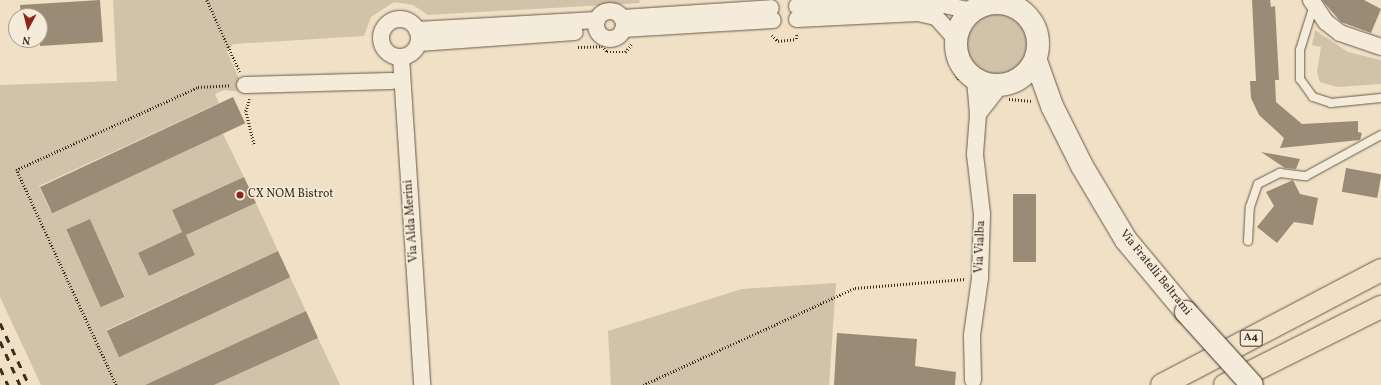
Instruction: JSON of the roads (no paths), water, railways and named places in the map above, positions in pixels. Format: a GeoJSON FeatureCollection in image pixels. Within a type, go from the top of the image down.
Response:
{"type":"FeatureCollection","features":[{"type":"Feature","properties":{"kind":"highway","name":"A4"},"geometry":{"type":"LineString","coordinates":[[1162,385],[1381,270]]}},
{"type":"Feature","properties":{"kind":"highway","name":"A4"},"geometry":{"type":"LineString","coordinates":[[1225,385],[1381,308]]}},
{"type":"Feature","properties":{"kind":"street"},"geometry":{"type":"LineString","coordinates":[[795,8],[915,0]]}},
{"type":"Feature","properties":{"kind":"street"},"geometry":{"type":"LineString","coordinates":[[919,0],[973,11],[1000,1],[1027,10],[1038,36],[1036,61],[978,114]]}},
{"type":"Feature","properties":{"kind":"street"},"geometry":{"type":"LineString","coordinates":[[1313,2],[1326,22],[1340,33],[1381,47]]}},
{"type":"Feature","properties":{"kind":"street"},"geometry":{"type":"LineString","coordinates":[[597,25],[609,39],[618,37],[623,23],[660,7],[774,9]]}},
{"type":"Feature","properties":{"kind":"street"},"geometry":{"type":"LineString","coordinates":[[774,9],[785,26],[795,8]]}},
{"type":"Feature","properties":{"kind":"street"},"geometry":{"type":"LineString","coordinates":[[795,8],[918,13],[936,17],[952,35],[951,47],[965,69],[968,82],[1006,89]]}},
{"type":"Feature","properties":{"kind":"street"},"geometry":{"type":"LineString","coordinates":[[418,36],[597,25],[609,11],[623,23],[774,9]]}},
{"type":"Feature","properties":{"kind":"street"},"geometry":{"type":"LineString","coordinates":[[951,47],[958,32],[973,11]]}},
{"type":"Feature","properties":{"kind":"street"},"geometry":{"type":"LineString","coordinates":[[402,19],[418,36],[412,53],[402,57],[390,54],[383,46],[383,29],[391,22],[402,19]]}},
{"type":"Feature","properties":{"kind":"street","name":"Via Alda Merini"},"geometry":{"type":"LineString","coordinates":[[402,57],[422,385]]}},
{"type":"Feature","properties":{"kind":"street","name":"Via Fratelli Beltrami"},"geometry":{"type":"LineString","coordinates":[[1036,61],[1043,104]]}},
{"type":"Feature","properties":{"kind":"street"},"geometry":{"type":"LineString","coordinates":[[248,90],[392,81]]}},
{"type":"Feature","properties":{"kind":"street","name":"Via Vialba"},"geometry":{"type":"LineString","coordinates":[[968,82],[978,114],[975,154],[982,214],[980,278],[972,335],[973,383]]}},
{"type":"Feature","properties":{"kind":"street","name":"Via Fratelli Beltrami"},"geometry":{"type":"LineString","coordinates":[[1006,89],[1034,88],[1126,240],[1186,312],[1252,385]]}},
{"type":"Feature","properties":{"kind":"lane"},"geometry":{"type":"LineString","coordinates":[[1313,2],[1300,50],[1300,79],[1313,97],[1331,103],[1381,98]]}},
{"type":"Feature","properties":{"kind":"lane"},"geometry":{"type":"LineString","coordinates":[[1248,241],[1250,207],[1258,184],[1280,173],[1306,176],[1381,135]]}},
{"type":"Feature","properties":{"kind":"railway"},"geometry":{"type":"LineString","coordinates":[[0,323],[29,385]]}},
{"type":"Feature","properties":{"kind":"railway"},"geometry":{"type":"LineString","coordinates":[[0,341],[20,385]]}},
{"type":"Feature","properties":{"kind":"railway"},"geometry":{"type":"LineString","coordinates":[[0,368],[8,385]]}},
{"type":"Feature","properties":{"kind":"place","name":"CX NOM Bistrot"},"geometry":{"type":"Point","coordinates":[240,195]}}]}
